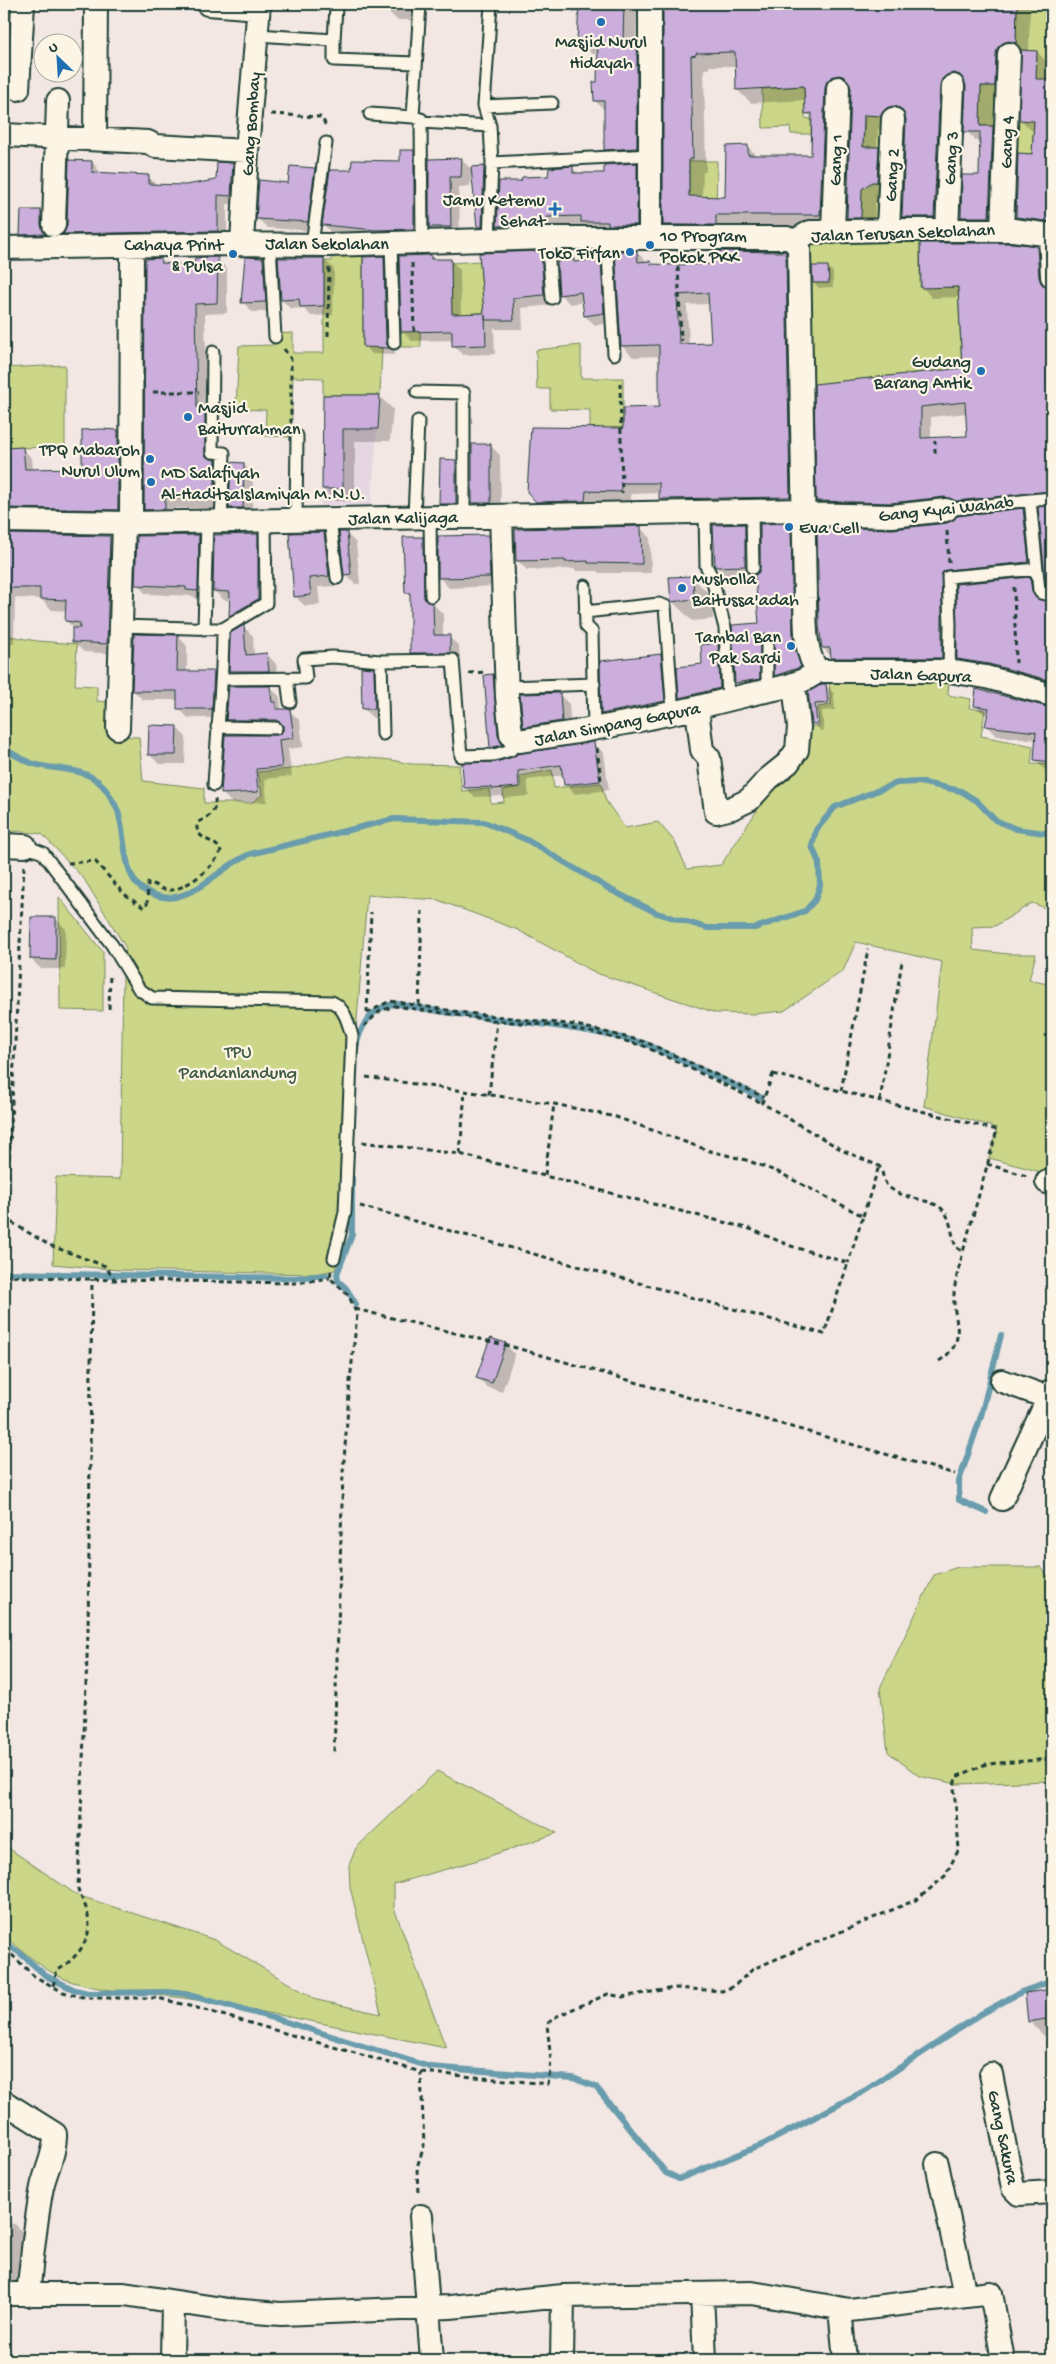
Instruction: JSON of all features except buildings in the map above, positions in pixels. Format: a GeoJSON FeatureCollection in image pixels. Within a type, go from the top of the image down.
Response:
{"type":"FeatureCollection","features":[{"type":"Feature","properties":{"kind":"street"},"geometry":{"type":"LineString","coordinates":[[18,89],[23,4]]}},
{"type":"Feature","properties":{"kind":"street"},"geometry":{"type":"LineString","coordinates":[[94,138],[96,4]]}},
{"type":"Feature","properties":{"kind":"street"},"geometry":{"type":"LineString","coordinates":[[208,4],[259,6]]}},
{"type":"Feature","properties":{"kind":"street"},"geometry":{"type":"LineString","coordinates":[[650,4],[651,155],[661,237]]}},
{"type":"Feature","properties":{"kind":"street","name":"Gang Bombay"},"geometry":{"type":"LineString","coordinates":[[229,247],[247,151],[259,6]]}},
{"type":"Feature","properties":{"kind":"street","name":"Gang 4"},"geometry":{"type":"LineString","coordinates":[[1008,230],[1009,54]]}},
{"type":"Feature","properties":{"kind":"street","name":"Gang 3"},"geometry":{"type":"LineString","coordinates":[[947,230],[953,86]]}},
{"type":"Feature","properties":{"kind":"street","name":"Gang 1"},"geometry":{"type":"LineString","coordinates":[[833,232],[838,88]]}},
{"type":"Feature","properties":{"kind":"street"},"geometry":{"type":"LineString","coordinates":[[54,236],[58,101]]}},
{"type":"Feature","properties":{"kind":"street","name":"Gang 2"},"geometry":{"type":"LineString","coordinates":[[888,230],[893,119]]}},
{"type":"Feature","properties":{"kind":"street"},"geometry":{"type":"LineString","coordinates":[[4,135],[94,138],[148,142],[155,146],[247,151]]}},
{"type":"Feature","properties":{"kind":"street","name":"Jalan Terusan Sekolahan"},"geometry":{"type":"LineString","coordinates":[[794,241],[810,232],[888,230],[1008,230],[1051,235]]}},
{"type":"Feature","properties":{"kind":"street"},"geometry":{"type":"LineString","coordinates":[[1051,235],[1052,276]]}},
{"type":"Feature","properties":{"kind":"street","name":"Jalan Sekolahan"},"geometry":{"type":"LineString","coordinates":[[4,248],[54,236],[132,246],[229,247],[270,244],[408,243],[547,238],[787,238],[794,241]]}},
{"type":"Feature","properties":{"kind":"street"},"geometry":{"type":"LineString","coordinates":[[794,241],[798,248],[802,512],[807,644],[813,664],[818,671]]}},
{"type":"Feature","properties":{"kind":"street"},"geometry":{"type":"LineString","coordinates":[[118,728],[132,392],[132,246]]}},
{"type":"Feature","properties":{"kind":"street","name":"Gang Kyai Wahab"},"geometry":{"type":"LineString","coordinates":[[802,512],[892,516],[946,510]]}},
{"type":"Feature","properties":{"kind":"street","name":"Jalan Kalijaga"},"geometry":{"type":"LineString","coordinates":[[4,521],[128,523],[623,513],[802,512]]}},
{"type":"Feature","properties":{"kind":"street","name":"Jalan Simpang Gapura"},"geometry":{"type":"LineString","coordinates":[[501,516],[506,679],[511,734],[514,739],[519,741],[594,730],[697,709],[794,684],[818,671]]}},
{"type":"Feature","properties":{"kind":"street","name":"Jalan Gapura"},"geometry":{"type":"LineString","coordinates":[[818,671],[948,671],[986,677],[1052,695]]}},
{"type":"Feature","properties":{"kind":"street"},"geometry":{"type":"LineString","coordinates":[[697,709],[702,750],[709,758],[716,812],[732,808],[754,796],[797,750],[799,728],[794,684]]}},
{"type":"Feature","properties":{"kind":"street"},"geometry":{"type":"LineString","coordinates":[[1002,1380],[1051,1396],[1002,1499]]}},
{"type":"Feature","properties":{"kind":"street","name":"Gang Sakura"},"geometry":{"type":"LineString","coordinates":[[991,2074],[1013,2188],[1019,2194],[1052,2192]]}},
{"type":"Feature","properties":{"kind":"street"},"geometry":{"type":"LineString","coordinates":[[4,2102],[55,2134],[56,2142],[46,2168],[38,2212],[28,2295]]}},
{"type":"Feature","properties":{"kind":"street"},"geometry":{"type":"LineString","coordinates":[[937,2164],[965,2295]]}},
{"type":"Feature","properties":{"kind":"street"},"geometry":{"type":"LineString","coordinates":[[421,2216],[432,2360]]}},
{"type":"Feature","properties":{"kind":"street"},"geometry":{"type":"LineString","coordinates":[[4,2294],[124,2294],[173,2302],[281,2314],[429,2308],[563,2296],[752,2293],[792,2298],[850,2310],[991,2293],[1002,2360]]}},
{"type":"Feature","properties":{"kind":"street"},"geometry":{"type":"LineString","coordinates":[[702,2294],[705,2360]]}},
{"type":"Feature","properties":{"kind":"street"},"geometry":{"type":"LineString","coordinates":[[562,2360],[563,2296]]}},
{"type":"Feature","properties":{"kind":"street"},"geometry":{"type":"LineString","coordinates":[[172,2360],[173,2302]]}},
{"type":"Feature","properties":{"kind":"street"},"geometry":{"type":"LineString","coordinates":[[840,2309],[845,2360]]}},
{"type":"Feature","properties":{"kind":"lane"},"geometry":{"type":"LineString","coordinates":[[394,343],[408,243],[417,120],[416,63],[420,4]]}},
{"type":"Feature","properties":{"kind":"lane"},"geometry":{"type":"LineString","coordinates":[[489,240],[492,163],[490,126],[484,106],[491,4]]}},
{"type":"Feature","properties":{"kind":"lane"},"geometry":{"type":"LineString","coordinates":[[336,7],[334,60],[416,63]]}},
{"type":"Feature","properties":{"kind":"lane"},"geometry":{"type":"LineString","coordinates":[[257,35],[334,40]]}},
{"type":"Feature","properties":{"kind":"lane"},"geometry":{"type":"LineString","coordinates":[[484,106],[552,103]]}},
{"type":"Feature","properties":{"kind":"lane"},"geometry":{"type":"LineString","coordinates":[[370,114],[490,126]]}},
{"type":"Feature","properties":{"kind":"lane"},"geometry":{"type":"LineString","coordinates":[[321,244],[326,143]]}},
{"type":"Feature","properties":{"kind":"lane"},"geometry":{"type":"LineString","coordinates":[[492,163],[651,155]]}},
{"type":"Feature","properties":{"kind":"lane"},"geometry":{"type":"LineString","coordinates":[[547,238],[552,298]]}},
{"type":"Feature","properties":{"kind":"lane"},"geometry":{"type":"LineString","coordinates":[[608,238],[614,354]]}},
{"type":"Feature","properties":{"kind":"lane"},"geometry":{"type":"LineString","coordinates":[[270,244],[275,337]]}},
{"type":"Feature","properties":{"kind":"lane"},"geometry":{"type":"LineString","coordinates":[[204,629],[214,521],[224,453],[212,452],[213,352]]}},
{"type":"Feature","properties":{"kind":"lane"},"geometry":{"type":"LineString","coordinates":[[417,392],[464,393],[464,516]]}},
{"type":"Feature","properties":{"kind":"lane"},"geometry":{"type":"LineString","coordinates":[[418,421],[422,517],[431,596]]}},
{"type":"Feature","properties":{"kind":"lane"},"geometry":{"type":"LineString","coordinates":[[296,519],[297,436]]}},
{"type":"Feature","properties":{"kind":"lane","name":"Gang Kyai Wahab"},"geometry":{"type":"LineString","coordinates":[[946,510],[1052,498]]}},
{"type":"Feature","properties":{"kind":"lane"},"geometry":{"type":"LineString","coordinates":[[1030,500],[1040,593],[1052,595]]}},
{"type":"Feature","properties":{"kind":"lane"},"geometry":{"type":"LineString","coordinates":[[752,511],[753,568]]}},
{"type":"Feature","properties":{"kind":"lane"},"geometry":{"type":"LineString","coordinates":[[705,512],[706,566],[711,575],[725,628],[728,700]]}},
{"type":"Feature","properties":{"kind":"lane"},"geometry":{"type":"LineString","coordinates":[[330,519],[337,578]]}},
{"type":"Feature","properties":{"kind":"lane"},"geometry":{"type":"LineString","coordinates":[[121,626],[223,629],[266,603],[265,520]]}},
{"type":"Feature","properties":{"kind":"lane"},"geometry":{"type":"LineString","coordinates":[[948,671],[950,576],[1037,569]]}},
{"type":"Feature","properties":{"kind":"lane"},"geometry":{"type":"LineString","coordinates":[[585,586],[586,626],[592,632],[594,730]]}},
{"type":"Feature","properties":{"kind":"lane"},"geometry":{"type":"LineString","coordinates":[[585,612],[659,604],[665,606],[673,714]]}},
{"type":"Feature","properties":{"kind":"lane"},"geometry":{"type":"LineString","coordinates":[[214,785],[217,727],[223,679],[223,629]]}},
{"type":"Feature","properties":{"kind":"lane"},"geometry":{"type":"LineString","coordinates":[[767,641],[768,690]]}},
{"type":"Feature","properties":{"kind":"lane"},"geometry":{"type":"LineString","coordinates":[[223,679],[306,678],[304,659],[333,657],[381,661],[452,660],[461,756],[494,755],[511,750],[514,739]]}},
{"type":"Feature","properties":{"kind":"lane"},"geometry":{"type":"LineString","coordinates":[[381,661],[383,734]]}},
{"type":"Feature","properties":{"kind":"lane"},"geometry":{"type":"LineString","coordinates":[[287,679],[290,702]]}},
{"type":"Feature","properties":{"kind":"lane"},"geometry":{"type":"LineString","coordinates":[[506,679],[594,684]]}},
{"type":"Feature","properties":{"kind":"lane"},"geometry":{"type":"LineString","coordinates":[[217,727],[276,728]]}},
{"type":"Feature","properties":{"kind":"lane"},"geometry":{"type":"LineString","coordinates":[[14,845],[43,854],[112,945],[139,989],[152,998],[332,1002],[338,1004],[344,1012],[352,1036],[345,1212],[334,1258]]}},
{"type":"Feature","properties":{"kind":"path"},"geometry":{"type":"LineString","coordinates":[[250,112],[320,117],[326,128],[326,143]]}},
{"type":"Feature","properties":{"kind":"path"},"geometry":{"type":"LineString","coordinates":[[661,237],[671,258],[678,265],[681,341]]}},
{"type":"Feature","properties":{"kind":"path"},"geometry":{"type":"LineString","coordinates":[[408,243],[414,331]]}},
{"type":"Feature","properties":{"kind":"path"},"geometry":{"type":"LineString","coordinates":[[321,244],[328,336]]}},
{"type":"Feature","properties":{"kind":"path"},"geometry":{"type":"LineString","coordinates":[[275,337],[291,359],[291,429],[297,436]]}},
{"type":"Feature","properties":{"kind":"path"},"geometry":{"type":"LineString","coordinates":[[620,382],[623,513]]}},
{"type":"Feature","properties":{"kind":"path"},"geometry":{"type":"LineString","coordinates":[[132,392],[212,392]]}},
{"type":"Feature","properties":{"kind":"path"},"geometry":{"type":"LineString","coordinates":[[935,442],[935,453]]}},
{"type":"Feature","properties":{"kind":"path"},"geometry":{"type":"LineString","coordinates":[[946,510],[950,576]]}},
{"type":"Feature","properties":{"kind":"path"},"geometry":{"type":"LineString","coordinates":[[1013,571],[1016,685]]}},
{"type":"Feature","properties":{"kind":"path"},"geometry":{"type":"LineString","coordinates":[[454,674],[506,679]]}},
{"type":"Feature","properties":{"kind":"path"},"geometry":{"type":"LineString","coordinates":[[594,730],[601,780]]}},
{"type":"Feature","properties":{"kind":"path"},"geometry":{"type":"LineString","coordinates":[[53,866],[77,860],[95,861],[124,894],[137,904],[143,907],[147,906],[148,883],[166,890],[182,888],[219,858],[221,850],[216,843],[200,837],[196,831],[197,823],[212,814],[216,807],[214,785]]}},
{"type":"Feature","properties":{"kind":"path"},"geometry":{"type":"LineString","coordinates":[[14,845],[6,1219],[50,1245],[105,1266],[114,1280]]}},
{"type":"Feature","properties":{"kind":"path"},"geometry":{"type":"LineString","coordinates":[[419,1005],[422,911]]}},
{"type":"Feature","properties":{"kind":"path"},"geometry":{"type":"LineString","coordinates":[[371,912],[367,1013],[390,1001],[466,1013],[576,1025],[632,1037],[646,1042],[764,1097]]}},
{"type":"Feature","properties":{"kind":"path"},"geometry":{"type":"LineString","coordinates":[[109,1009],[112,945]]}},
{"type":"Feature","properties":{"kind":"path"},"geometry":{"type":"LineString","coordinates":[[841,1091],[868,949]]}},
{"type":"Feature","properties":{"kind":"path"},"geometry":{"type":"LineString","coordinates":[[880,1101],[902,961]]}},
{"type":"Feature","properties":{"kind":"path"},"geometry":{"type":"LineString","coordinates":[[363,1026],[380,1011],[395,1006],[497,1021],[557,1026],[644,1046],[762,1103],[844,1151],[880,1166]]}},
{"type":"Feature","properties":{"kind":"path"},"geometry":{"type":"LineString","coordinates":[[489,1095],[497,1021]]}},
{"type":"Feature","properties":{"kind":"path"},"geometry":{"type":"LineString","coordinates":[[762,1103],[773,1074],[997,1130],[954,1296],[958,1317],[957,1339],[947,1356],[939,1361]]}},
{"type":"Feature","properties":{"kind":"path"},"geometry":{"type":"LineString","coordinates":[[364,1076],[554,1104],[616,1117],[710,1151],[746,1160],[778,1172],[864,1216]]}},
{"type":"Feature","properties":{"kind":"path"},"geometry":{"type":"LineString","coordinates":[[460,1154],[465,1091]]}},
{"type":"Feature","properties":{"kind":"path"},"geometry":{"type":"LineString","coordinates":[[545,1175],[554,1104]]}},
{"type":"Feature","properties":{"kind":"path"},"geometry":{"type":"LineString","coordinates":[[352,1141],[460,1154],[750,1229],[791,1246],[848,1263]]}},
{"type":"Feature","properties":{"kind":"path"},"geometry":{"type":"LineString","coordinates":[[987,1164],[1049,1183]]}},
{"type":"Feature","properties":{"kind":"path"},"geometry":{"type":"LineString","coordinates":[[354,1205],[824,1334],[880,1166]]}},
{"type":"Feature","properties":{"kind":"path"},"geometry":{"type":"LineString","coordinates":[[880,1166],[884,1183],[890,1188],[903,1196],[938,1206],[944,1211],[956,1247],[964,1252]]}},
{"type":"Feature","properties":{"kind":"path"},"geometry":{"type":"LineString","coordinates":[[330,1278],[334,1258]]}},
{"type":"Feature","properties":{"kind":"path"},"geometry":{"type":"LineString","coordinates":[[4,1276],[296,1283],[330,1278]]}},
{"type":"Feature","properties":{"kind":"path"},"geometry":{"type":"LineString","coordinates":[[330,1278],[349,1296],[358,1315],[350,1382],[343,1473],[334,1752]]}},
{"type":"Feature","properties":{"kind":"path"},"geometry":{"type":"LineString","coordinates":[[53,1986],[56,1971],[67,1964],[86,1944],[88,1916],[78,1889],[88,1632],[92,1279]]}},
{"type":"Feature","properties":{"kind":"path"},"geometry":{"type":"LineString","coordinates":[[355,1309],[513,1346],[956,1474]]}},
{"type":"Feature","properties":{"kind":"path"},"geometry":{"type":"LineString","coordinates":[[4,1950],[12,1954],[34,1976],[63,1992],[86,1998],[158,1998],[421,2072],[548,2084],[551,2061],[547,2024],[557,2016],[608,1994],[622,1997],[674,1988],[722,1991],[734,1986],[753,1969],[918,1900],[945,1876],[959,1849],[954,1787],[956,1777],[986,1764],[1052,1758]]}},
{"type":"Feature","properties":{"kind":"path"},"geometry":{"type":"LineString","coordinates":[[421,2072],[424,2146],[416,2167],[421,2216]]}},
{"type":"Feature","properties":{"kind":"shaded area"},"geometry":{"type":"Polygon","coordinates":[[[323,395],[380,395],[371,505],[321,505],[323,395]]]}},
{"type":"Feature","properties":{"kind":"green space"},"geometry":{"type":"Polygon","coordinates":[[[1017,4],[1052,4],[1052,91],[1035,90],[1037,51],[1016,50],[1017,4]]]}},
{"type":"Feature","properties":{"kind":"green space"},"geometry":{"type":"Polygon","coordinates":[[[804,86],[805,118],[811,119],[811,134],[791,134],[790,127],[763,128],[762,89],[804,86]]]}},
{"type":"Feature","properties":{"kind":"green space"},"geometry":{"type":"Polygon","coordinates":[[[981,86],[1003,86],[1000,126],[980,126],[981,86]]]}},
{"type":"Feature","properties":{"kind":"green space"},"geometry":{"type":"Polygon","coordinates":[[[1013,97],[1021,98],[1034,120],[1032,154],[1008,154],[1013,97]]]}},
{"type":"Feature","properties":{"kind":"green space"},"geometry":{"type":"Polygon","coordinates":[[[865,115],[889,116],[888,147],[863,147],[865,115]]]}},
{"type":"Feature","properties":{"kind":"green space"},"geometry":{"type":"Polygon","coordinates":[[[689,161],[717,161],[716,218],[704,218],[704,227],[689,226],[689,161]]]}},
{"type":"Feature","properties":{"kind":"green space"},"geometry":{"type":"Polygon","coordinates":[[[862,182],[886,182],[884,222],[860,226],[862,182]]]}},
{"type":"Feature","properties":{"kind":"green space"},"geometry":{"type":"Polygon","coordinates":[[[920,236],[920,287],[958,287],[962,368],[810,385],[807,239],[920,236]]]}},
{"type":"Feature","properties":{"kind":"green space"},"geometry":{"type":"Polygon","coordinates":[[[363,251],[363,346],[382,348],[380,395],[323,395],[323,378],[293,377],[291,437],[265,436],[266,410],[236,409],[239,346],[273,345],[274,334],[293,333],[293,353],[324,353],[324,261],[332,261],[332,252],[363,251]]]}},
{"type":"Feature","properties":{"kind":"green space"},"geometry":{"type":"Polygon","coordinates":[[[480,261],[484,313],[476,313],[452,333],[451,263],[480,261]]]}},
{"type":"Feature","properties":{"kind":"green space"},"geometry":{"type":"Polygon","coordinates":[[[415,302],[419,310],[421,347],[396,347],[394,303],[415,302]]]}},
{"type":"Feature","properties":{"kind":"green space"},"geometry":{"type":"Polygon","coordinates":[[[581,345],[581,378],[623,378],[623,435],[590,428],[590,410],[550,409],[550,389],[537,389],[536,350],[581,345]]]}},
{"type":"Feature","properties":{"kind":"green space"},"geometry":{"type":"Polygon","coordinates":[[[65,365],[65,447],[8,448],[4,368],[65,365]]]}},
{"type":"Feature","properties":{"kind":"green space","name":"TPU Pandanlandung"},"geometry":{"type":"Polygon","coordinates":[[[4,635],[37,641],[77,644],[75,685],[97,686],[97,701],[108,702],[107,736],[139,737],[143,781],[204,788],[204,803],[251,803],[262,795],[258,772],[291,769],[348,756],[411,764],[459,765],[462,791],[489,789],[491,803],[504,802],[503,790],[521,787],[520,776],[552,770],[554,788],[601,783],[606,801],[625,828],[658,822],[675,842],[687,869],[721,865],[764,800],[802,727],[819,726],[818,707],[831,705],[829,681],[949,680],[948,695],[971,699],[969,708],[985,710],[981,736],[1033,746],[1031,764],[1052,765],[1052,911],[1032,903],[995,926],[972,927],[973,950],[1008,954],[1036,954],[1029,980],[1052,985],[1052,1175],[989,1158],[997,1128],[924,1106],[942,962],[856,942],[843,971],[784,1011],[753,1014],[716,1013],[596,973],[518,930],[438,900],[367,895],[350,1107],[347,1232],[335,1270],[315,1274],[119,1270],[53,1264],[56,1177],[120,1179],[123,974],[126,948],[84,879],[42,834],[19,831],[4,833],[4,635]]]}},
{"type":"Feature","properties":{"kind":"green space"},"geometry":{"type":"Polygon","coordinates":[[[59,897],[103,952],[103,1011],[60,1010],[59,897]]]}},
{"type":"Feature","properties":{"kind":"green space"},"geometry":{"type":"Polygon","coordinates":[[[958,1567],[1041,1567],[1052,1582],[1052,1781],[957,1784],[919,1776],[888,1752],[880,1688],[934,1575],[958,1567]]]}},
{"type":"Feature","properties":{"kind":"green space"},"geometry":{"type":"Polygon","coordinates":[[[437,1771],[557,1833],[478,1860],[394,1884],[394,1908],[446,2048],[227,2005],[88,1986],[53,1973],[4,1937],[4,1845],[77,1895],[215,1940],[317,2000],[381,2014],[350,1887],[349,1865],[356,1848],[437,1771]]]}},
{"type":"Feature","properties":{"kind":"waterway"},"geometry":{"type":"LineString","coordinates":[[4,748],[31,763],[78,772],[95,779],[102,785],[118,811],[127,861],[135,882],[142,889],[166,898],[185,894],[195,889],[250,854],[394,819],[484,822],[527,840],[611,890],[657,913],[707,928],[755,928],[805,911],[815,900],[820,885],[819,863],[812,846],[816,830],[835,807],[897,783],[919,782],[961,791],[977,801],[995,820],[1016,829],[1052,834]]}},
{"type":"Feature","properties":{"kind":"waterway"},"geometry":{"type":"LineString","coordinates":[[356,1050],[360,1034],[368,1019],[381,1008],[398,1004],[457,1014],[578,1029],[623,1038],[646,1044],[760,1097]]}},
{"type":"Feature","properties":{"kind":"waterway"},"geometry":{"type":"LineString","coordinates":[[352,1178],[352,1235],[337,1274],[338,1281],[346,1288],[356,1304]]}},
{"type":"Feature","properties":{"kind":"waterway"},"geometry":{"type":"LineString","coordinates":[[4,1273],[295,1278],[326,1275]]}},
{"type":"Feature","properties":{"kind":"waterway"},"geometry":{"type":"LineString","coordinates":[[986,1512],[959,1500],[959,1481],[981,1416],[1001,1335]]}},
{"type":"Feature","properties":{"kind":"waterway"},"geometry":{"type":"LineString","coordinates":[[4,1943],[20,1953],[46,1976],[75,1990],[88,1993],[168,1992],[185,1994],[280,2020],[430,2067],[573,2078],[596,2087],[666,2173],[679,2179],[764,2144],[866,2090],[981,2014],[1021,1992],[1052,1981]]}},
{"type":"Feature","properties":{"kind":"place","name":"Masjid Nurul Hidayah"},"geometry":{"type":"Point","coordinates":[601,22]}},
{"type":"Feature","properties":{"kind":"place","name":"Jamu Ketemu Sehat"},"geometry":{"type":"Point","coordinates":[555,209]}},
{"type":"Feature","properties":{"kind":"place","name":"10 Program Pokok PKK"},"geometry":{"type":"Point","coordinates":[650,245]}},
{"type":"Feature","properties":{"kind":"place","name":"Toko Firfan"},"geometry":{"type":"Point","coordinates":[630,252]}},
{"type":"Feature","properties":{"kind":"place","name":"Cahaya Print & Pulsa"},"geometry":{"type":"Point","coordinates":[233,254]}},
{"type":"Feature","properties":{"kind":"place","name":"Gudang Barang Antik"},"geometry":{"type":"Point","coordinates":[981,371]}},
{"type":"Feature","properties":{"kind":"place","name":"Masjid Baiturrahman"},"geometry":{"type":"Point","coordinates":[188,417]}},
{"type":"Feature","properties":{"kind":"place","name":"TPQ Mabaroh Nurul Ulum"},"geometry":{"type":"Point","coordinates":[150,459]}},
{"type":"Feature","properties":{"kind":"place","name":"MD Salafiyah Al-HaditsaIslamiyah M.N.U."},"geometry":{"type":"Point","coordinates":[151,482]}},
{"type":"Feature","properties":{"kind":"place","name":"Eva Cell"},"geometry":{"type":"Point","coordinates":[789,527]}},
{"type":"Feature","properties":{"kind":"place","name":"Musholla Baitussa'adah"},"geometry":{"type":"Point","coordinates":[682,588]}},
{"type":"Feature","properties":{"kind":"place","name":"Tambal Ban Pak Sardi"},"geometry":{"type":"Point","coordinates":[791,646]}}]}
